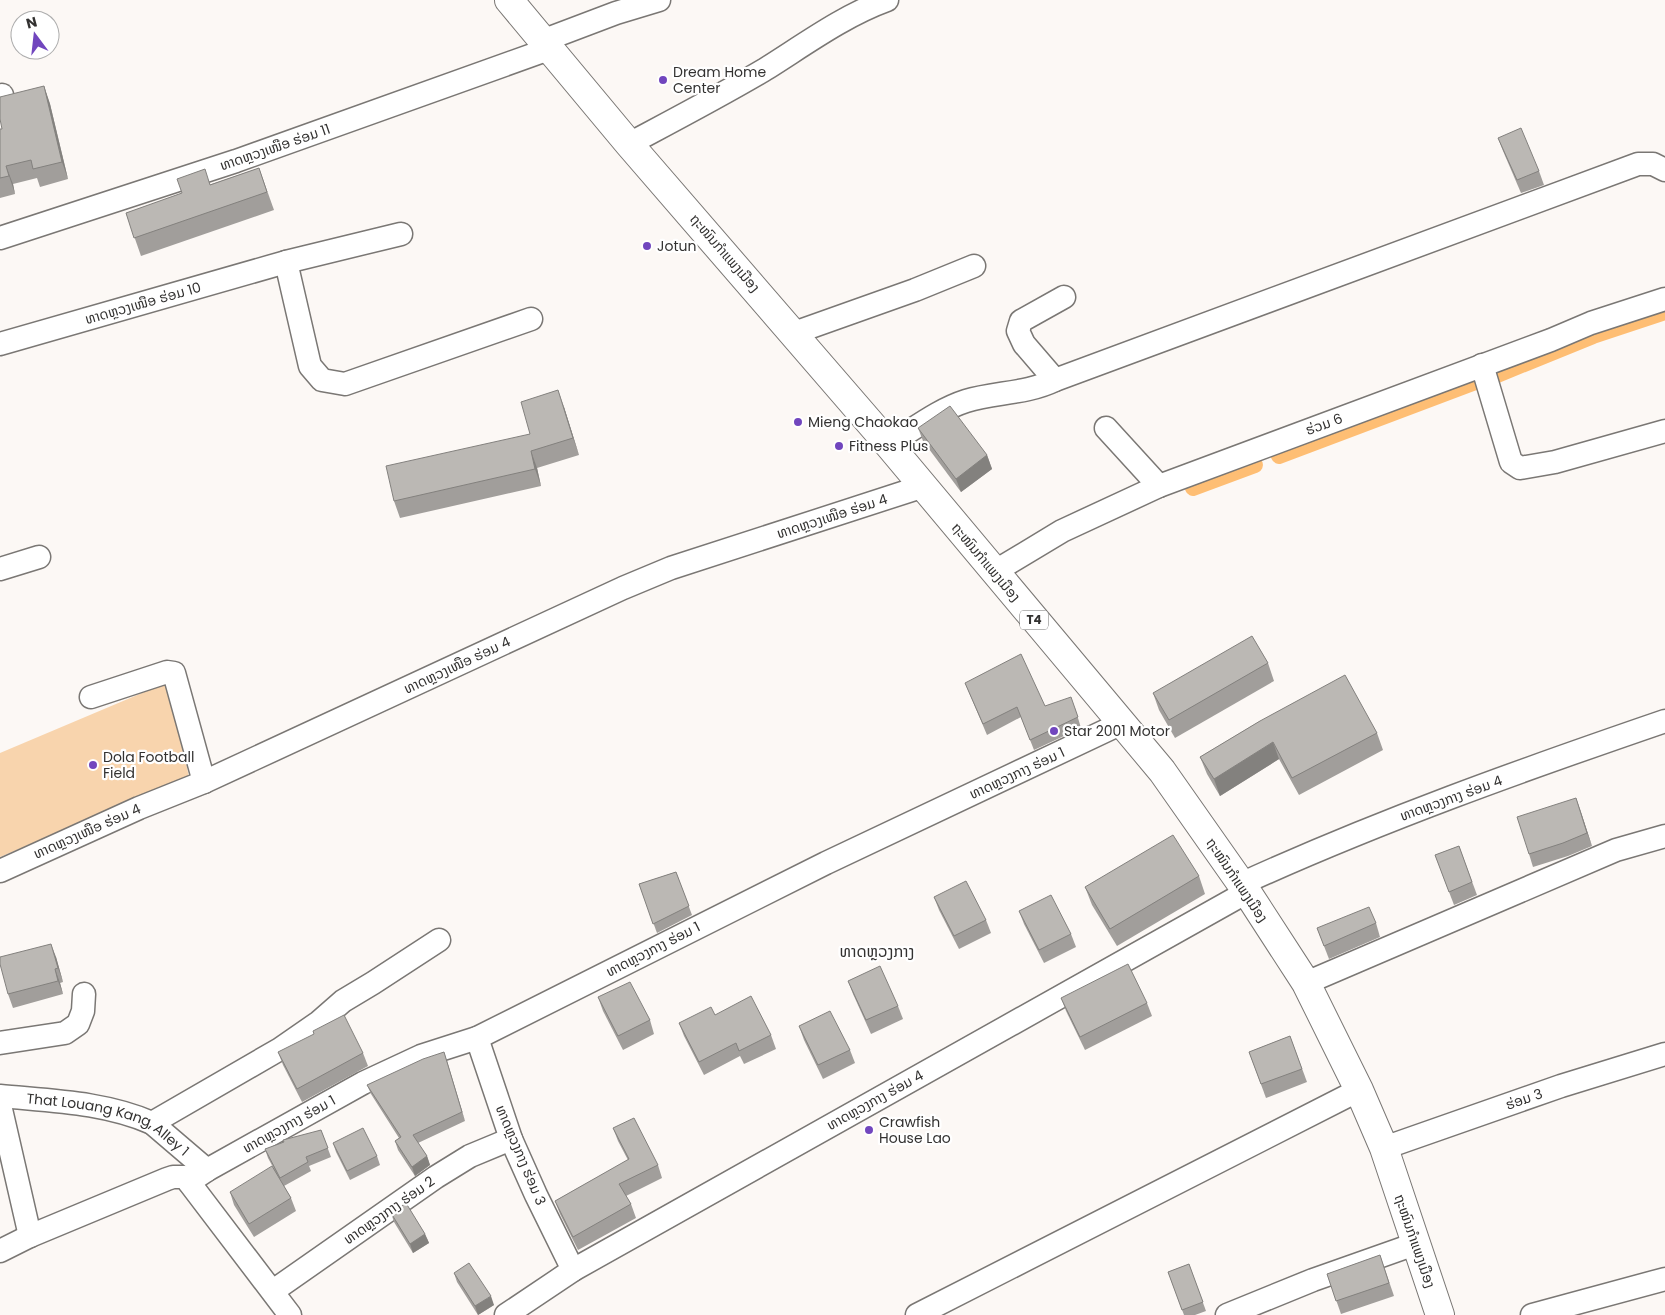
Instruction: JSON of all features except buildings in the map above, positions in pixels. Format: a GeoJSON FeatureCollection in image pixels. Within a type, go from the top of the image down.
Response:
{"type":"FeatureCollection","features":[{"type":"Feature","properties":{"kind":"main road","name":"ຖະໜົນກຳແພງເມືອງ"},"geometry":{"type":"LineString","coordinates":[[509,0],[629,144],[889,444],[1162,771],[1244,888],[1306,983],[1359,1090],[1384,1148],[1440,1315]]}},
{"type":"Feature","properties":{"kind":"street","name":"ທາດຫຼວງເໜືອ ຮ່ອມ 11"},"geometry":{"type":"LineString","coordinates":[[0,238],[236,161],[545,45],[616,13],[660,0]]}},
{"type":"Feature","properties":{"kind":"street"},"geometry":{"type":"LineString","coordinates":[[629,144],[713,100],[799,46],[869,7],[887,0]]}},
{"type":"Feature","properties":{"kind":"street"},"geometry":{"type":"LineString","coordinates":[[889,444],[950,407],[963,402],[1044,386],[1055,380],[1638,164],[1652,164],[1665,170]]}},
{"type":"Feature","properties":{"kind":"street","name":"ທາດຫຼວງເໜືອ ຮ່ອມ 10"},"geometry":{"type":"LineString","coordinates":[[0,344],[286,262],[401,234]]}},
{"type":"Feature","properties":{"kind":"street"},"geometry":{"type":"LineString","coordinates":[[286,262],[310,366],[322,380],[345,384],[531,319]]}},
{"type":"Feature","properties":{"kind":"street"},"geometry":{"type":"LineString","coordinates":[[794,333],[915,290],[974,266]]}},
{"type":"Feature","properties":{"kind":"street"},"geometry":{"type":"LineString","coordinates":[[1055,380],[1024,344],[1018,331],[1021,321],[1064,297]]}},
{"type":"Feature","properties":{"kind":"street","name":"ຮ່ວມ 6"},"geometry":{"type":"LineString","coordinates":[[994,572],[1062,531],[1159,486],[1551,340],[1591,323],[1665,299]]}},
{"type":"Feature","properties":{"kind":"street"},"geometry":{"type":"LineString","coordinates":[[1482,365],[1511,462],[1520,468],[1555,462],[1665,431]]}},
{"type":"Feature","properties":{"kind":"street"},"geometry":{"type":"LineString","coordinates":[[1106,428],[1159,486]]}},
{"type":"Feature","properties":{"kind":"street","name":"ທາດຫຼວງເໜືອ ຮ່ອມ 4"},"geometry":{"type":"LineString","coordinates":[[0,871],[139,808],[204,782],[623,588],[671,568],[924,486]]}},
{"type":"Feature","properties":{"kind":"street"},"geometry":{"type":"LineString","coordinates":[[0,569],[39,557]]}},
{"type":"Feature","properties":{"kind":"street"},"geometry":{"type":"LineString","coordinates":[[91,697],[167,672],[174,673],[204,782]]}},
{"type":"Feature","properties":{"kind":"street","name":"ທາດຫຼວງກາງ ຮ່ອມ 4"},"geometry":{"type":"LineString","coordinates":[[506,1315],[573,1270],[1244,888],[1320,848],[1588,747],[1665,721]]}},
{"type":"Feature","properties":{"kind":"street","name":"ທາດຫຼວງກາງ ຮ່ອມ 1"},"geometry":{"type":"LineString","coordinates":[[198,1176],[363,1083],[421,1056],[477,1038],[826,863],[1122,724]]}},
{"type":"Feature","properties":{"kind":"street"},"geometry":{"type":"LineString","coordinates":[[1306,983],[1616,850],[1665,836]]}},
{"type":"Feature","properties":{"kind":"street"},"geometry":{"type":"LineString","coordinates":[[152,1123],[280,1049],[319,1022],[342,1001],[374,983],[439,940]]}},
{"type":"Feature","properties":{"kind":"street"},"geometry":{"type":"LineString","coordinates":[[0,1044],[65,1034],[78,1024],[84,994]]}},
{"type":"Feature","properties":{"kind":"street","name":"ທາດຫຼວງກາງ ຮ່ອມ 3"},"geometry":{"type":"LineString","coordinates":[[477,1038],[511,1139],[573,1270]]}},
{"type":"Feature","properties":{"kind":"street","name":"ຮ່ອມ 3"},"geometry":{"type":"LineString","coordinates":[[1384,1148],[1561,1086],[1665,1054]]}},
{"type":"Feature","properties":{"kind":"street"},"geometry":{"type":"LineString","coordinates":[[917,1315],[1359,1090]]}},
{"type":"Feature","properties":{"kind":"street","name":"That Louang Kang, Alley 1"},"geometry":{"type":"LineString","coordinates":[[0,1096],[88,1104],[152,1123],[198,1176],[290,1315]]}},
{"type":"Feature","properties":{"kind":"street"},"geometry":{"type":"LineString","coordinates":[[0,1105],[30,1236]]}},
{"type":"Feature","properties":{"kind":"street","name":"ທາດຫຼວງກາງ ຮ່ອມ 2"},"geometry":{"type":"LineString","coordinates":[[273,1291],[436,1177],[470,1156],[511,1139]]}},
{"type":"Feature","properties":{"kind":"street"},"geometry":{"type":"LineString","coordinates":[[0,1251],[30,1236],[166,1179],[198,1176]]}},
{"type":"Feature","properties":{"kind":"street"},"geometry":{"type":"LineString","coordinates":[[1227,1315],[1312,1280],[1415,1244]]}},
{"type":"Feature","properties":{"kind":"street"},"geometry":{"type":"LineString","coordinates":[[1532,1315],[1665,1279]]}},
{"type":"Feature","properties":{"kind":"shaded area","name":"Dola Football Field"},"geometry":{"type":"Polygon","coordinates":[[[168,682],[189,777],[0,857],[0,753],[168,682]]]}},
{"type":"Feature","properties":{"kind":"waterway"},"geometry":{"type":"LineString","coordinates":[[1497,375],[1593,336],[1665,312]]}},
{"type":"Feature","properties":{"kind":"waterway"},"geometry":{"type":"LineString","coordinates":[[1279,456],[1478,381]]}},
{"type":"Feature","properties":{"kind":"waterway"},"geometry":{"type":"LineString","coordinates":[[1193,488],[1255,465]]}},
{"type":"Feature","properties":{"kind":"place","name":"Dream Home Center"},"geometry":{"type":"Point","coordinates":[663,80]}},
{"type":"Feature","properties":{"kind":"place","name":"Jotun"},"geometry":{"type":"Point","coordinates":[647,246]}},
{"type":"Feature","properties":{"kind":"place","name":"Mieng Chaokao"},"geometry":{"type":"Point","coordinates":[798,422]}},
{"type":"Feature","properties":{"kind":"place","name":"Fitness Plus"},"geometry":{"type":"Point","coordinates":[839,446]}},
{"type":"Feature","properties":{"kind":"place","name":"Star 2001 Motor"},"geometry":{"type":"Point","coordinates":[1054,731]}},
{"type":"Feature","properties":{"kind":"place","name":"Dola Football Field"},"geometry":{"type":"Point","coordinates":[93,765]}},
{"type":"Feature","properties":{"kind":"place","name":"Crawfish House Lao"},"geometry":{"type":"Point","coordinates":[869,1130]}},
{"type":"Feature","properties":{"kind":"district","name":"ທາດຫຼວງກາງ"},"geometry":{"type":"Point","coordinates":[877,951]}}]}
